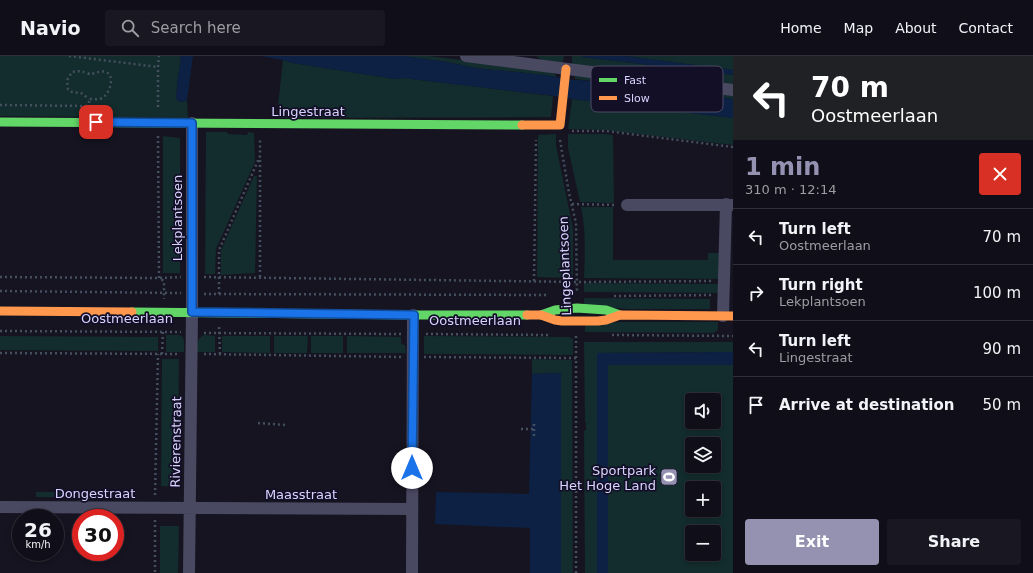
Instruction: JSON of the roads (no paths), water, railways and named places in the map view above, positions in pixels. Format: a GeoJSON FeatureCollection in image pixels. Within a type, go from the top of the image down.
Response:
{"type":"FeatureCollection","features":[{"type":"Feature","properties":{"kind":"street"},"geometry":{"type":"LineString","coordinates":[[466,56],[565,73],[591,76]]}},
{"type":"Feature","properties":{"kind":"street","name":"Lingestraat"},"geometry":{"type":"LineString","coordinates":[[0,122],[560,125],[565,73]]}},
{"type":"Feature","properties":{"kind":"street"},"geometry":{"type":"LineString","coordinates":[[723,89],[733,90]]}},
{"type":"Feature","properties":{"kind":"street","name":"Lekplantsoen"},"geometry":{"type":"LineString","coordinates":[[192,123],[192,312]]}},
{"type":"Feature","properties":{"kind":"street","name":"Oostmeerlaan"},"geometry":{"type":"LineString","coordinates":[[541,315],[562,321],[598,321],[620,316],[728,316],[724,295],[724,281],[730,204],[627,205]]}},
{"type":"Feature","properties":{"kind":"street","name":"Oostmeerlaan"},"geometry":{"type":"LineString","coordinates":[[0,311],[541,315],[555,310],[577,308],[606,310],[620,316]]}},
{"type":"Feature","properties":{"kind":"street","name":"Rivierenstraat"},"geometry":{"type":"LineString","coordinates":[[189,573],[192,312]]}},
{"type":"Feature","properties":{"kind":"street"},"geometry":{"type":"LineString","coordinates":[[412,573],[414,315]]}},
{"type":"Feature","properties":{"kind":"street","name":"Dongestraat"},"geometry":{"type":"LineString","coordinates":[[0,506],[189,508]]}},
{"type":"Feature","properties":{"kind":"street","name":"Maasstraat"},"geometry":{"type":"LineString","coordinates":[[189,508],[412,509]]}},
{"type":"Feature","properties":{"kind":"water"},"geometry":{"type":"Polygon","coordinates":[[[180,56],[193,56],[187,100],[183,102],[178,101],[176,98],[181,59],[180,56]]]}},
{"type":"Feature","properties":{"kind":"water"},"geometry":{"type":"Polygon","coordinates":[[[260,56],[404,56],[447,62],[475,68],[545,75],[591,81],[591,101],[403,78],[395,79],[293,63],[260,56]]]}},
{"type":"Feature","properties":{"kind":"water"},"geometry":{"type":"Polygon","coordinates":[[[582,56],[625,56],[702,66],[658,66],[582,56]]]}},
{"type":"Feature","properties":{"kind":"water"},"geometry":{"type":"Polygon","coordinates":[[[723,69],[733,70],[733,75],[723,74],[723,69]]]}},
{"type":"Feature","properties":{"kind":"water"},"geometry":{"type":"Polygon","coordinates":[[[723,98],[733,99],[733,118],[682,112],[723,112],[723,98]]]}},
{"type":"Feature","properties":{"kind":"water"},"geometry":{"type":"Polygon","coordinates":[[[733,352],[733,365],[608,365],[608,573],[597,573],[597,353],[733,352]]]}},
{"type":"Feature","properties":{"kind":"water"},"geometry":{"type":"Polygon","coordinates":[[[561,373],[561,573],[530,573],[530,528],[435,524],[436,492],[529,494],[532,374],[561,373]]]}},
{"type":"Feature","properties":{"kind":"place","name":"Sportpark Het Hoge Land"},"geometry":{"type":"Point","coordinates":[669,477]}}]}
